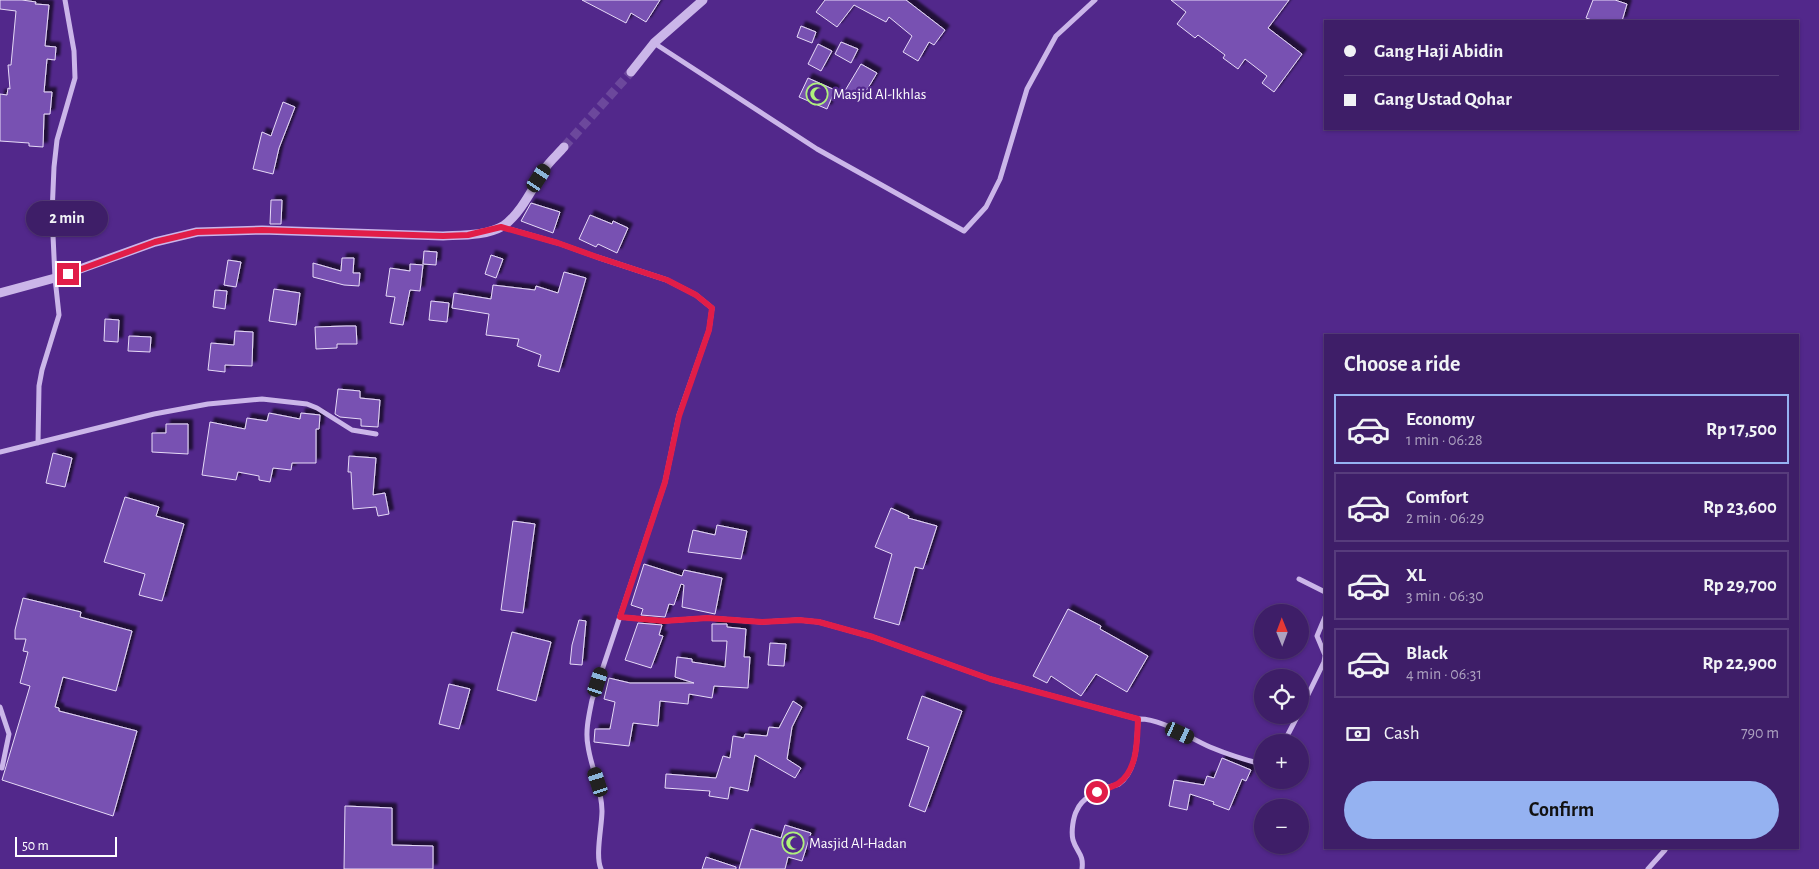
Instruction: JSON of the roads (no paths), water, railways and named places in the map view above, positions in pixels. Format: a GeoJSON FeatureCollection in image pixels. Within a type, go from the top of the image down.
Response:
{"type":"FeatureCollection","features":[{"type":"Feature","properties":{"kind":"street"},"geometry":{"type":"LineString","coordinates":[[38,443],[41,378],[59,315],[52,214],[54,168],[57,140],[75,78],[74,51],[65,0]]}},
{"type":"Feature","properties":{"kind":"street"},"geometry":{"type":"LineString","coordinates":[[631,72],[654,44],[703,0]]}},
{"type":"Feature","properties":{"kind":"street"},"geometry":{"type":"LineString","coordinates":[[654,44],[817,149],[964,231],[986,207],[1000,179],[1027,89],[1056,36],[1094,0]]}},
{"type":"Feature","properties":{"kind":"street"},"geometry":{"type":"LineString","coordinates":[[0,293],[55,278],[147,244],[197,232],[262,230],[443,236],[468,235],[501,227],[513,218],[548,165],[564,147]]}},
{"type":"Feature","properties":{"kind":"street"},"geometry":{"type":"LineString","coordinates":[[501,227],[558,243],[667,280],[696,295],[712,308],[709,330],[679,416],[665,482],[592,700],[588,718],[587,745],[598,782],[602,810],[599,865],[601,869]]}},
{"type":"Feature","properties":{"kind":"street"},"geometry":{"type":"LineString","coordinates":[[0,452],[154,414],[208,404],[262,399],[307,404],[317,408],[352,430],[376,434]]}},
{"type":"Feature","properties":{"kind":"street"},"geometry":{"type":"LineString","coordinates":[[1299,579],[1324,592]]}},
{"type":"Feature","properties":{"kind":"street"},"geometry":{"type":"LineString","coordinates":[[620,617],[664,621],[707,618],[762,622],[799,620],[819,622],[873,637],[990,679],[1138,719],[1146,718],[1211,748],[1254,761]]}},
{"type":"Feature","properties":{"kind":"street"},"geometry":{"type":"LineString","coordinates":[[1324,619],[1317,636],[1324,654]]}},
{"type":"Feature","properties":{"kind":"street"},"geometry":{"type":"LineString","coordinates":[[1309,693],[1324,659]]}},
{"type":"Feature","properties":{"kind":"street"},"geometry":{"type":"LineString","coordinates":[[0,707],[9,734],[2,768]]}},
{"type":"Feature","properties":{"kind":"street"},"geometry":{"type":"LineString","coordinates":[[1082,869],[1082,856],[1073,839],[1076,810],[1088,797],[1118,784],[1126,776],[1133,762],[1138,740],[1138,719]]}},
{"type":"Feature","properties":{"kind":"street"},"geometry":{"type":"LineString","coordinates":[[1648,869],[1666,849]]}},
{"type":"Feature","properties":{"kind":"tunnel"},"geometry":{"type":"LineString","coordinates":[[564,147],[631,72]]}},
{"type":"Feature","properties":{"kind":"place","name":"Masjid Al-Ikhlas"},"geometry":{"type":"Point","coordinates":[817,94]}},
{"type":"Feature","properties":{"kind":"place","name":"Masjid Al-Hadan"},"geometry":{"type":"Point","coordinates":[793,843]}}]}
